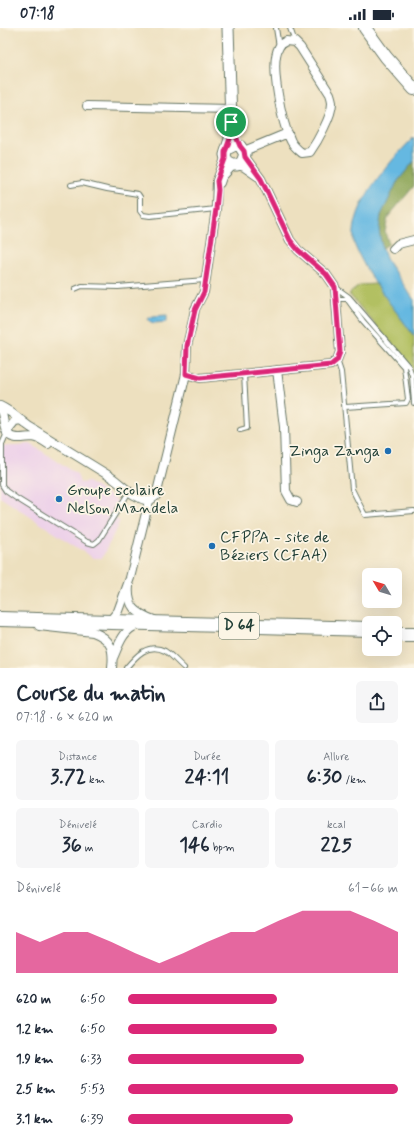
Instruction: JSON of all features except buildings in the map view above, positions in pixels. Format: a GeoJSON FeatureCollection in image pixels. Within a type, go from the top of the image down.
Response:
{"type":"FeatureCollection","features":[{"type":"Feature","properties":{"kind":"highway","name":"D 64"},"geometry":{"type":"LineString","coordinates":[[0,619],[362,630]]}},
{"type":"Feature","properties":{"kind":"highway","name":"D 64"},"geometry":{"type":"LineString","coordinates":[[0,624],[362,634]]}},
{"type":"Feature","properties":{"kind":"highway"},"geometry":{"type":"LineString","coordinates":[[402,630],[414,631]]}},
{"type":"Feature","properties":{"kind":"highway"},"geometry":{"type":"LineString","coordinates":[[402,634],[414,635]]}},
{"type":"Feature","properties":{"kind":"main road"},"geometry":{"type":"LineString","coordinates":[[365,28],[414,90]]}},
{"type":"Feature","properties":{"kind":"main road"},"geometry":{"type":"LineString","coordinates":[[374,28],[414,79]]}},
{"type":"Feature","properties":{"kind":"street"},"geometry":{"type":"LineString","coordinates":[[228,28],[231,109],[230,159]]}},
{"type":"Feature","properties":{"kind":"street"},"geometry":{"type":"LineString","coordinates":[[286,41],[295,42],[300,46],[330,94],[332,102],[331,111],[318,142],[310,152],[302,153],[295,148],[290,139],[281,114],[277,96],[276,62],[279,47],[286,41]]}},
{"type":"Feature","properties":{"kind":"street"},"geometry":{"type":"LineString","coordinates":[[87,106],[231,109]]}},
{"type":"Feature","properties":{"kind":"street"},"geometry":{"type":"LineString","coordinates":[[186,374],[200,378],[331,365],[337,360],[340,352],[335,287],[326,274],[294,245],[286,232],[261,179],[243,151],[231,122]]}},
{"type":"Feature","properties":{"kind":"street"},"geometry":{"type":"LineString","coordinates":[[243,151],[288,133]]}},
{"type":"Feature","properties":{"kind":"street"},"geometry":{"type":"LineString","coordinates":[[108,622],[112,620],[118,611],[130,578],[149,501],[156,496],[186,374],[187,346],[195,310],[204,292],[218,190],[235,145],[243,151]]}},
{"type":"Feature","properties":{"kind":"street"},"geometry":{"type":"LineString","coordinates":[[230,159],[242,162],[243,151]]}},
{"type":"Feature","properties":{"kind":"street"},"geometry":{"type":"LineString","coordinates":[[230,159],[261,179]]}},
{"type":"Feature","properties":{"kind":"street"},"geometry":{"type":"LineString","coordinates":[[393,250],[398,244],[414,240]]}},
{"type":"Feature","properties":{"kind":"street"},"geometry":{"type":"LineString","coordinates":[[277,370],[284,427],[286,492],[291,500],[297,502]]}},
{"type":"Feature","properties":{"kind":"street"},"geometry":{"type":"LineString","coordinates":[[0,406],[112,478],[129,492]]}},
{"type":"Feature","properties":{"kind":"street"},"geometry":{"type":"LineString","coordinates":[[0,410],[3,414],[7,433],[11,436],[20,438],[34,437],[42,440],[111,484],[141,499],[149,501]]}},
{"type":"Feature","properties":{"kind":"street"},"geometry":{"type":"LineString","coordinates":[[7,433],[15,421],[21,420]]}},
{"type":"Feature","properties":{"kind":"street"},"geometry":{"type":"LineString","coordinates":[[130,578],[130,601],[135,610],[142,615],[154,620],[227,625]]}},
{"type":"Feature","properties":{"kind":"street"},"geometry":{"type":"LineString","coordinates":[[20,625],[93,632],[102,635],[112,648],[112,668]]}},
{"type":"Feature","properties":{"kind":"street"},"geometry":{"type":"LineString","coordinates":[[113,658],[123,637],[128,630],[133,627]]}},
{"type":"Feature","properties":{"kind":"lane"},"geometry":{"type":"LineString","coordinates":[[276,28],[279,47]]}},
{"type":"Feature","properties":{"kind":"lane"},"geometry":{"type":"LineString","coordinates":[[290,28],[295,42]]}},
{"type":"Feature","properties":{"kind":"lane"},"geometry":{"type":"LineString","coordinates":[[71,185],[82,183],[138,194],[140,197],[140,211],[144,215],[150,216],[216,209]]}},
{"type":"Feature","properties":{"kind":"lane"},"geometry":{"type":"LineString","coordinates":[[75,289],[82,286],[118,287],[206,280]]}},
{"type":"Feature","properties":{"kind":"lane"},"geometry":{"type":"LineString","coordinates":[[335,287],[349,297],[409,367],[412,375],[414,403]]}},
{"type":"Feature","properties":{"kind":"lane"},"geometry":{"type":"LineString","coordinates":[[336,299],[347,300],[363,321],[404,367],[408,399],[406,404],[345,407]]}},
{"type":"Feature","properties":{"kind":"lane"},"geometry":{"type":"LineString","coordinates":[[337,360],[341,372],[352,488],[365,515],[414,512]]}},
{"type":"Feature","properties":{"kind":"lane"},"geometry":{"type":"LineString","coordinates":[[240,430],[247,428],[244,374]]}},
{"type":"Feature","properties":{"kind":"lane"},"geometry":{"type":"LineString","coordinates":[[7,433],[2,444],[2,485],[6,491],[87,542],[94,544],[99,540],[129,492]]}},
{"type":"Feature","properties":{"kind":"lane"},"geometry":{"type":"LineString","coordinates":[[126,668],[136,656],[143,651],[156,648],[166,651],[184,668]]}},
{"type":"Feature","properties":{"kind":"shaded area","name":"Groupe scolaire Nelson Mandela"},"geometry":{"type":"Polygon","coordinates":[[[31,444],[77,474],[80,483],[88,482],[119,502],[110,515],[120,521],[102,558],[93,558],[0,497],[0,446],[31,444]]]}},
{"type":"Feature","properties":{"kind":"green space"},"geometry":{"type":"Polygon","coordinates":[[[414,161],[414,186],[388,217],[385,232],[389,244],[382,248],[379,229],[382,211],[396,184],[414,161]]]}},
{"type":"Feature","properties":{"kind":"green space"},"geometry":{"type":"Polygon","coordinates":[[[376,284],[414,336],[414,381],[413,369],[349,294],[360,285],[376,284]]]}},
{"type":"Feature","properties":{"kind":"water"},"geometry":{"type":"Polygon","coordinates":[[[414,137],[414,161],[397,182],[381,215],[379,230],[382,248],[388,262],[414,300],[414,336],[370,275],[355,246],[354,227],[358,213],[374,184],[394,158],[414,137]]]}},
{"type":"Feature","properties":{"kind":"water"},"geometry":{"type":"Polygon","coordinates":[[[167,315],[167,322],[153,323],[148,320],[153,316],[167,315]]]}},
{"type":"Feature","properties":{"kind":"place","name":"Zinga Zanga"},"geometry":{"type":"Point","coordinates":[388,451]}},
{"type":"Feature","properties":{"kind":"place","name":"Groupe scolaire Nelson Mandela"},"geometry":{"type":"Point","coordinates":[59,499]}},
{"type":"Feature","properties":{"kind":"place","name":"CFPPA - site de Béziers (CFAA)"},"geometry":{"type":"Point","coordinates":[212,546]}},
{"type":"Feature","properties":{"kind":"route"},"geometry":{"type":"LineString","coordinates":[[231,122],[240,146],[243,148],[245,157],[261,179],[290,240],[298,250],[326,274],[335,287],[340,352],[337,360],[331,365],[200,378],[186,374],[188,356],[187,346],[195,310],[204,292],[216,209],[218,190],[217,181],[230,139],[231,122]]}}]}
